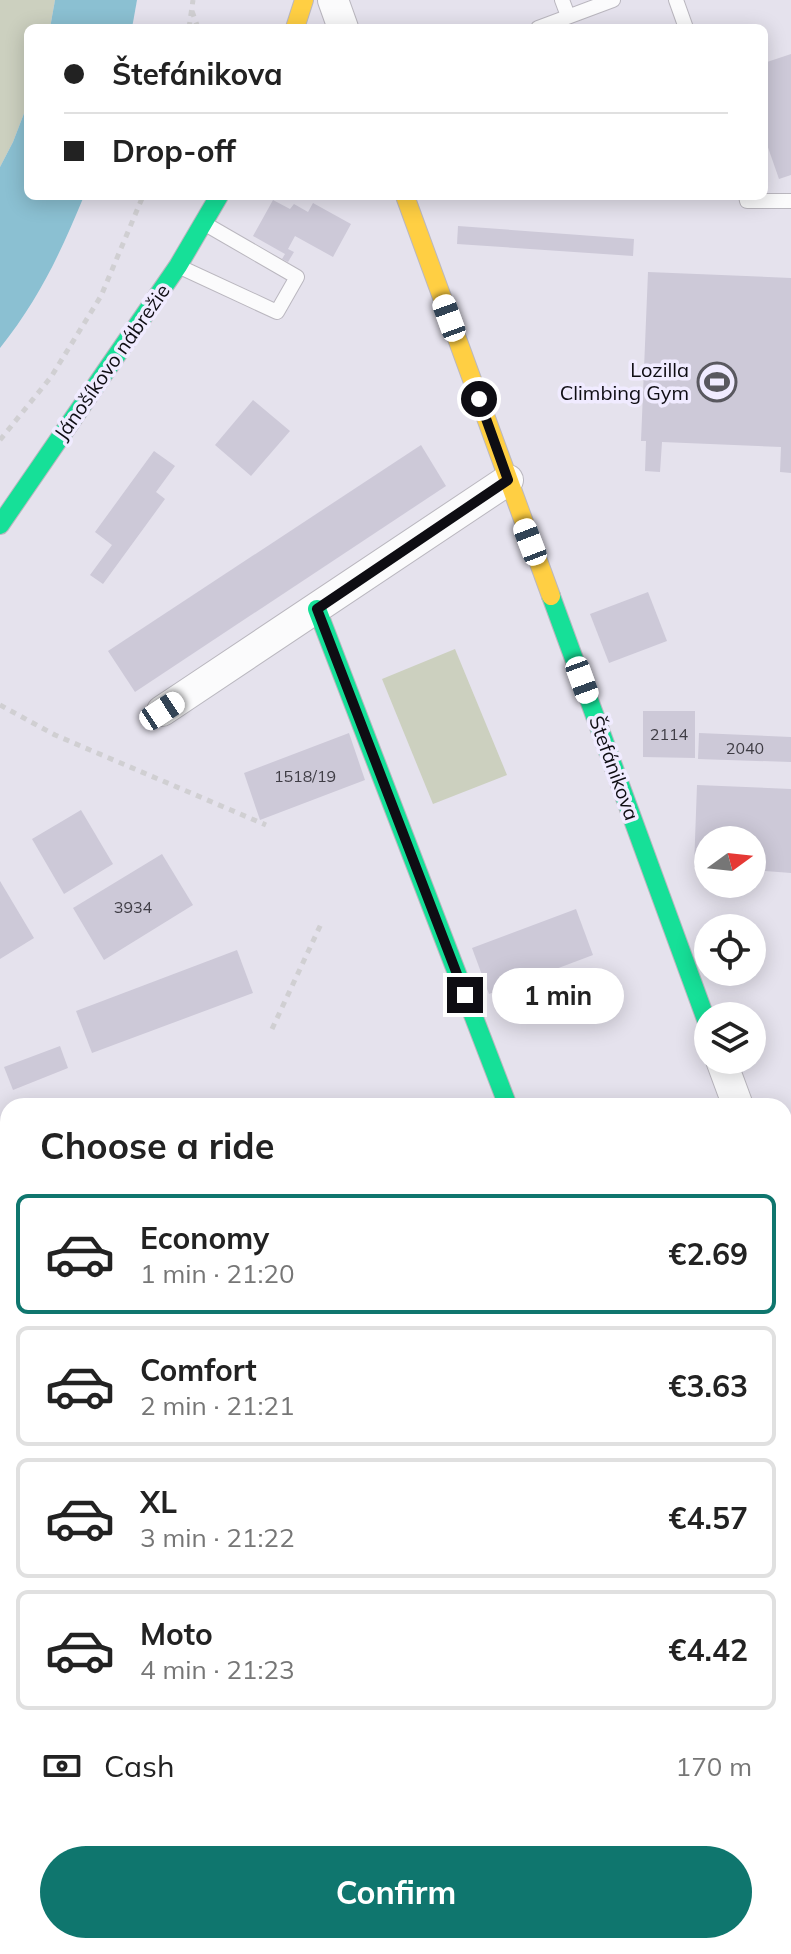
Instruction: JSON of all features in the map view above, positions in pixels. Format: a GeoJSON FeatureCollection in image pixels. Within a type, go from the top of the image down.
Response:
{"type":"FeatureCollection","features":[{"type":"Feature","properties":{"kind":"street"},"geometry":{"type":"LineString","coordinates":[[296,24],[304,0]]}},
{"type":"Feature","properties":{"kind":"street"},"geometry":{"type":"LineString","coordinates":[[333,0],[342,24]]}},
{"type":"Feature","properties":{"kind":"street","name":"Jánošíkovo nábrežie"},"geometry":{"type":"LineString","coordinates":[[0,525],[178,266],[217,200]]}},
{"type":"Feature","properties":{"kind":"street","name":"Štefánikova"},"geometry":{"type":"LineString","coordinates":[[406,200],[700,1002]]}},
{"type":"Feature","properties":{"kind":"street"},"geometry":{"type":"LineString","coordinates":[[162,711],[508,480]]}},
{"type":"Feature","properties":{"kind":"street"},"geometry":{"type":"LineString","coordinates":[[317,609],[501,1098]]}},
{"type":"Feature","properties":{"kind":"street"},"geometry":{"type":"LineString","coordinates":[[726,1074],[735,1098]]}},
{"type":"Feature","properties":{"kind":"lane"},"geometry":{"type":"LineString","coordinates":[[562,0],[568,16]]}},
{"type":"Feature","properties":{"kind":"lane"},"geometry":{"type":"LineString","coordinates":[[548,24],[613,0]]}},
{"type":"Feature","properties":{"kind":"lane"},"geometry":{"type":"LineString","coordinates":[[676,0],[685,24]]}},
{"type":"Feature","properties":{"kind":"lane"},"geometry":{"type":"LineString","coordinates":[[747,200],[791,201]]}},
{"type":"Feature","properties":{"kind":"lane"},"geometry":{"type":"LineString","coordinates":[[178,266],[277,312],[297,277],[203,223]]}},
{"type":"Feature","properties":{"kind":"path"},"geometry":{"type":"LineString","coordinates":[[190,24],[193,0]]}},
{"type":"Feature","properties":{"kind":"path"},"geometry":{"type":"LineString","coordinates":[[192,10],[197,24]]}},
{"type":"Feature","properties":{"kind":"path"},"geometry":{"type":"LineString","coordinates":[[0,440],[51,377],[101,296],[141,200]]}},
{"type":"Feature","properties":{"kind":"path"},"geometry":{"type":"LineString","coordinates":[[0,705],[55,735],[266,825]]}},
{"type":"Feature","properties":{"kind":"path"},"geometry":{"type":"LineString","coordinates":[[272,1029],[321,924]]}},
{"type":"Feature","properties":{"kind":"green space"},"geometry":{"type":"Polygon","coordinates":[[[0,0],[55,0],[51,24],[24,24],[24,113],[0,167],[0,0]]]}},
{"type":"Feature","properties":{"kind":"green space"},"geometry":{"type":"Polygon","coordinates":[[[455,649],[507,775],[433,804],[382,679],[455,649]]]}},
{"type":"Feature","properties":{"kind":"water"},"geometry":{"type":"Polygon","coordinates":[[[55,0],[137,0],[133,24],[51,24],[55,0]]]}},
{"type":"Feature","properties":{"kind":"water"},"geometry":{"type":"Polygon","coordinates":[[[24,113],[24,200],[82,200],[48,275],[0,348],[0,167],[24,113]]]}},
{"type":"Feature","properties":{"kind":"building"},"geometry":{"type":"Polygon","coordinates":[[[791,54],[791,175],[779,179],[768,147],[768,62],[791,54]]]}},
{"type":"Feature","properties":{"kind":"building"},"geometry":{"type":"Polygon","coordinates":[[[273,200],[290,209],[294,204],[308,212],[313,203],[351,224],[333,257],[295,236],[288,249],[294,252],[288,262],[282,259],[285,254],[253,236],[273,200]]]}},
{"type":"Feature","properties":{"kind":"building"},"geometry":{"type":"Polygon","coordinates":[[[458,226],[634,239],[633,256],[457,244],[458,226]]]}},
{"type":"Feature","properties":{"kind":"building","name":"Lozilla Climbing Gym"},"geometry":{"type":"Polygon","coordinates":[[[648,272],[791,278],[791,473],[780,472],[781,447],[662,442],[660,472],[645,471],[646,441],[641,441],[648,272]]]}},
{"type":"Feature","properties":{"kind":"building"},"geometry":{"type":"Polygon","coordinates":[[[253,400],[290,431],[251,476],[215,445],[253,400]]]}},
{"type":"Feature","properties":{"kind":"building"},"geometry":{"type":"Polygon","coordinates":[[[421,445],[446,486],[135,692],[108,651],[421,445]]]}},
{"type":"Feature","properties":{"kind":"building"},"geometry":{"type":"Polygon","coordinates":[[[154,451],[175,466],[156,492],[165,499],[103,584],[90,575],[112,545],[95,532],[154,451]]]}},
{"type":"Feature","properties":{"kind":"building"},"geometry":{"type":"Polygon","coordinates":[[[648,592],[667,641],[609,663],[590,614],[648,592]]]}},
{"type":"Feature","properties":{"kind":"building"},"geometry":{"type":"Polygon","coordinates":[[[643,711],[695,711],[695,758],[643,757],[643,711]]]}},
{"type":"Feature","properties":{"kind":"building"},"geometry":{"type":"Polygon","coordinates":[[[349,733],[365,780],[260,820],[244,773],[349,733]]]}},
{"type":"Feature","properties":{"kind":"building"},"geometry":{"type":"Polygon","coordinates":[[[699,733],[791,737],[791,762],[698,759],[699,733]]]}},
{"type":"Feature","properties":{"kind":"building"},"geometry":{"type":"Polygon","coordinates":[[[697,785],[791,789],[791,873],[766,871],[766,826],[696,826],[697,785]]]}},
{"type":"Feature","properties":{"kind":"building"},"geometry":{"type":"Polygon","coordinates":[[[81,810],[113,864],[64,894],[32,839],[81,810]]]}},
{"type":"Feature","properties":{"kind":"building"},"geometry":{"type":"Polygon","coordinates":[[[162,854],[193,905],[104,960],[73,908],[162,854]]]}},
{"type":"Feature","properties":{"kind":"building"},"geometry":{"type":"Polygon","coordinates":[[[0,881],[34,938],[0,959],[0,881]]]}},
{"type":"Feature","properties":{"kind":"building"},"geometry":{"type":"Polygon","coordinates":[[[576,909],[593,955],[489,994],[472,948],[576,909]]]}},
{"type":"Feature","properties":{"kind":"building"},"geometry":{"type":"Polygon","coordinates":[[[237,950],[253,993],[92,1053],[76,1011],[237,950]]]}},
{"type":"Feature","properties":{"kind":"building"},"geometry":{"type":"Polygon","coordinates":[[[60,1046],[68,1068],[13,1090],[4,1067],[60,1046]]]}},
{"type":"Feature","properties":{"kind":"traffic: fast"},"geometry":{"type":"LineString","coordinates":[[0,525],[178,266],[217,200]]}},
{"type":"Feature","properties":{"kind":"traffic: fast"},"geometry":{"type":"LineString","coordinates":[[551,596],[700,1002]]}},
{"type":"Feature","properties":{"kind":"traffic: fast"},"geometry":{"type":"LineString","coordinates":[[317,609],[505,1098]]}},
{"type":"Feature","properties":{"kind":"traffic: slow"},"geometry":{"type":"LineString","coordinates":[[296,24],[304,0]]}},
{"type":"Feature","properties":{"kind":"traffic: slow"},"geometry":{"type":"LineString","coordinates":[[406,200],[551,596]]}},
{"type":"Feature","properties":{"kind":"place","name":"Lozilla Climbing Gym"},"geometry":{"type":"Point","coordinates":[717,382]}},
{"type":"Feature","properties":{"kind":"route"},"geometry":{"type":"LineString","coordinates":[[465,995],[317,609],[508,480],[479,399]]}}]}
